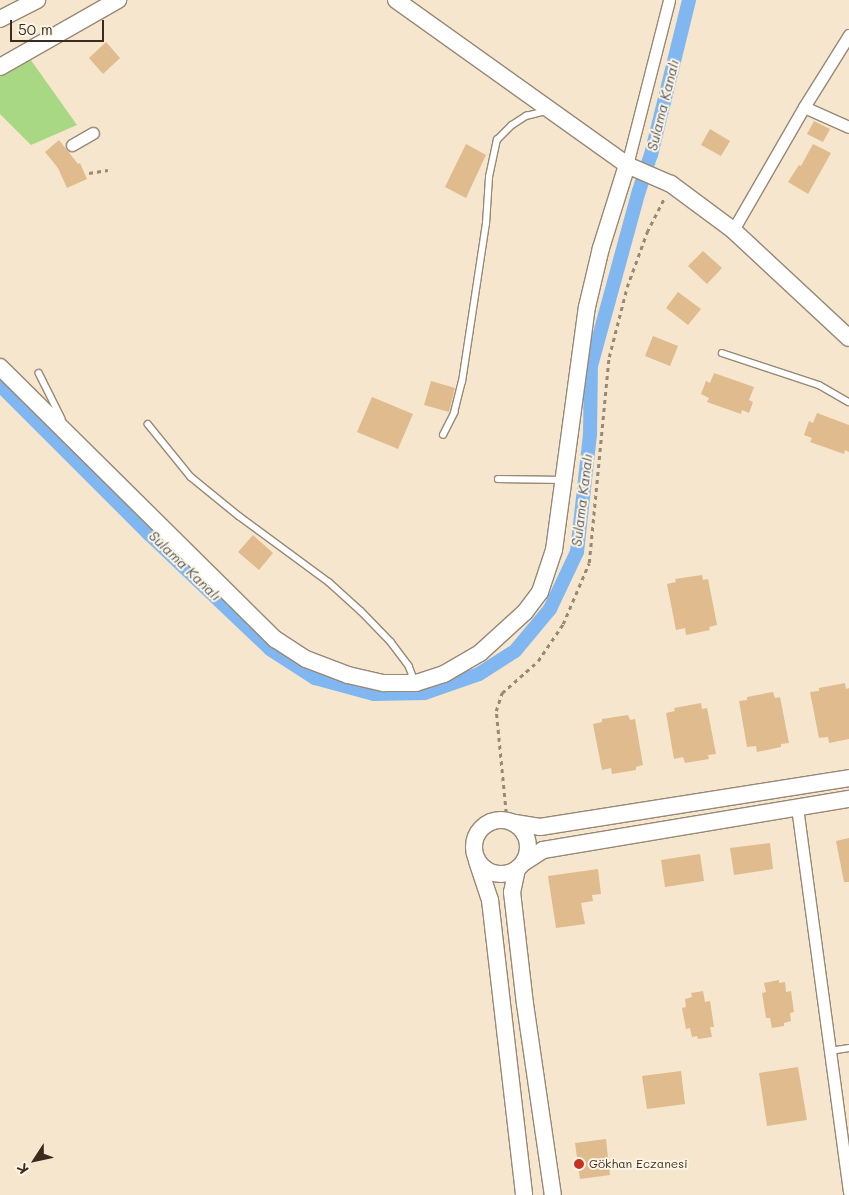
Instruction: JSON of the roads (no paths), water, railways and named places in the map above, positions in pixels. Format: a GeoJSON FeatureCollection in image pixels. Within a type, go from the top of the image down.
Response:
{"type":"FeatureCollection","features":[{"type":"Feature","properties":{"kind":"street"},"geometry":{"type":"LineString","coordinates":[[0,19],[37,0]]}},
{"type":"Feature","properties":{"kind":"street"},"geometry":{"type":"LineString","coordinates":[[0,67],[118,0]]}},
{"type":"Feature","properties":{"kind":"street"},"geometry":{"type":"LineString","coordinates":[[396,0],[631,167],[665,182],[733,230],[849,338]]}},
{"type":"Feature","properties":{"kind":"street"},"geometry":{"type":"LineString","coordinates":[[0,366],[275,639],[306,659],[348,675],[384,682],[416,684],[444,674],[480,653],[525,612],[540,592],[554,550],[587,307],[601,248],[631,167],[669,0]]}},
{"type":"Feature","properties":{"kind":"street"},"geometry":{"type":"LineString","coordinates":[[733,230],[804,107],[849,35]]}},
{"type":"Feature","properties":{"kind":"street"},"geometry":{"type":"LineString","coordinates":[[804,107],[849,127]]}},
{"type":"Feature","properties":{"kind":"street"},"geometry":{"type":"LineString","coordinates":[[72,145],[93,133]]}},
{"type":"Feature","properties":{"kind":"street"},"geometry":{"type":"LineString","coordinates":[[524,1195],[490,900],[474,853],[476,835],[489,822],[510,822],[540,828],[849,778]]}},
{"type":"Feature","properties":{"kind":"street"},"geometry":{"type":"LineString","coordinates":[[477,861],[491,873],[500,875],[520,866],[544,850],[849,799]]}},
{"type":"Feature","properties":{"kind":"street"},"geometry":{"type":"LineString","coordinates":[[797,807],[849,1190]]}},
{"type":"Feature","properties":{"kind":"street"},"geometry":{"type":"LineString","coordinates":[[510,822],[526,837],[528,845],[512,892],[525,1004],[553,1195]]}},
{"type":"Feature","properties":{"kind":"lane"},"geometry":{"type":"LineString","coordinates":[[443,435],[454,413],[462,382],[486,224],[489,178],[497,140],[512,124],[526,116],[550,110]]}},
{"type":"Feature","properties":{"kind":"lane"},"geometry":{"type":"LineString","coordinates":[[722,353],[819,385],[849,402]]}},
{"type":"Feature","properties":{"kind":"lane"},"geometry":{"type":"LineString","coordinates":[[39,373],[70,437]]}},
{"type":"Feature","properties":{"kind":"lane"},"geometry":{"type":"LineString","coordinates":[[148,424],[191,477],[239,516],[329,582],[361,611],[391,642],[408,666],[416,684]]}},
{"type":"Feature","properties":{"kind":"lane"},"geometry":{"type":"LineString","coordinates":[[498,478],[565,480]]}},
{"type":"Feature","properties":{"kind":"lane"},"geometry":{"type":"LineString","coordinates":[[830,1051],[849,1048]]}},
{"type":"Feature","properties":{"kind":"waterway","name":"Sulama Kanalı"},"geometry":{"type":"LineString","coordinates":[[0,385],[149,534],[270,649],[315,678],[374,694],[425,693],[479,674],[515,651],[550,609],[577,552],[590,434],[591,366],[639,191],[651,155],[689,0]]}},
{"type":"Feature","properties":{"kind":"place","name":"Gökhan Eczanesi"},"geometry":{"type":"Point","coordinates":[579,1164]}}]}
